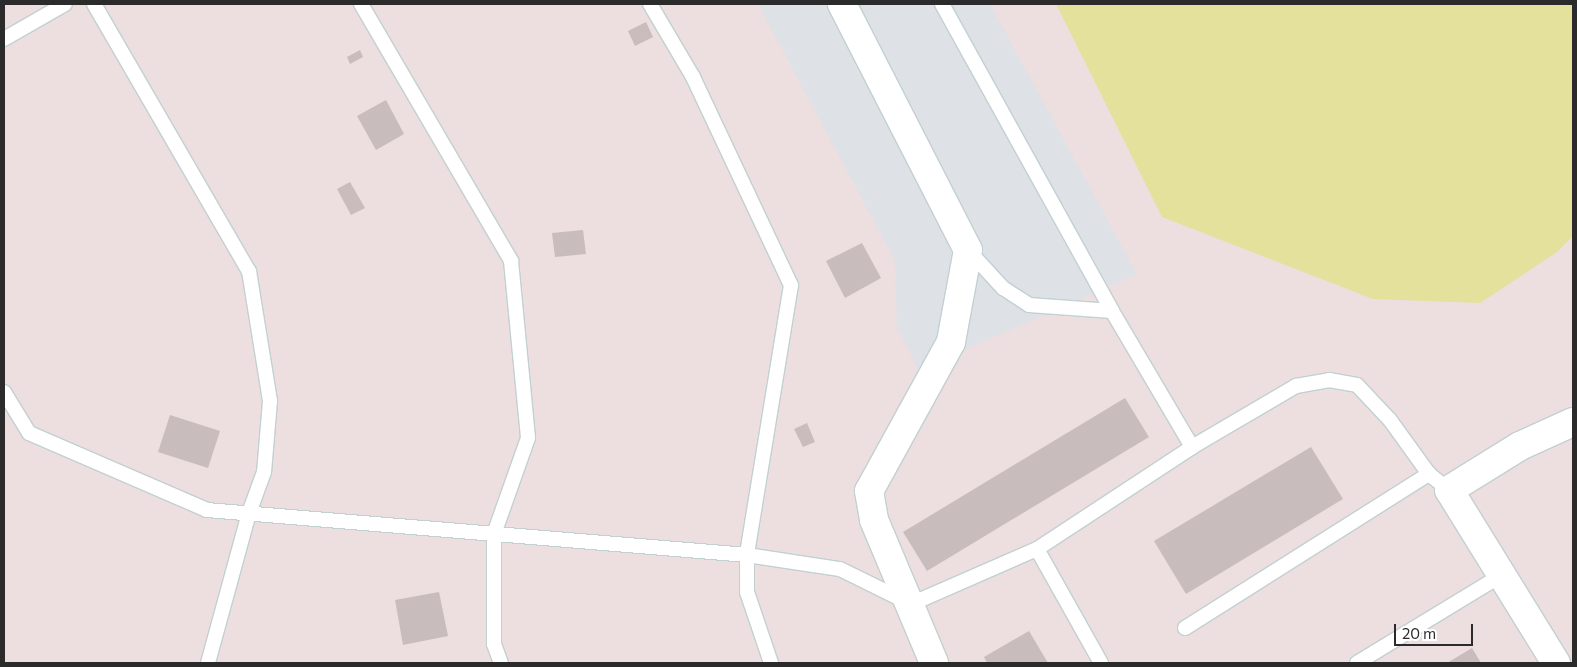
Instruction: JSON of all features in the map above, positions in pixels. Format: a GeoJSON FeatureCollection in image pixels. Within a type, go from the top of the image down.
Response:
{"type":"FeatureCollection","features":[{"type":"Feature","properties":{"kind":"street"},"geometry":{"type":"LineString","coordinates":[[842,4],[968,250],[951,342],[868,491],[874,520],[911,604],[934,663]]}},
{"type":"Feature","properties":{"kind":"street"},"geometry":{"type":"LineString","coordinates":[[1556,663],[1439,482],[1573,422]]}},
{"type":"Feature","properties":{"kind":"lane"},"geometry":{"type":"LineString","coordinates":[[4,39],[65,4]]}},
{"type":"Feature","properties":{"kind":"lane"},"geometry":{"type":"LineString","coordinates":[[94,4],[249,271],[270,401],[264,472],[249,513],[208,663]]}},
{"type":"Feature","properties":{"kind":"lane"},"geometry":{"type":"LineString","coordinates":[[362,4],[511,261],[528,438],[494,534],[494,644],[501,663]]}},
{"type":"Feature","properties":{"kind":"lane"},"geometry":{"type":"LineString","coordinates":[[650,4],[693,76],[791,285],[747,554],[747,592],[771,663]]}},
{"type":"Feature","properties":{"kind":"lane"},"geometry":{"type":"LineString","coordinates":[[942,4],[1112,311],[1192,448]]}},
{"type":"Feature","properties":{"kind":"lane"},"geometry":{"type":"LineString","coordinates":[[968,250],[1003,288],[1029,305],[1112,311]]}},
{"type":"Feature","properties":{"kind":"lane"},"geometry":{"type":"LineString","coordinates":[[4,392],[29,433],[207,510],[747,554],[840,569],[911,604],[1037,549],[1192,448],[1296,386],[1329,380],[1357,385],[1390,420],[1439,482],[1185,628]]}},
{"type":"Feature","properties":{"kind":"lane"},"geometry":{"type":"LineString","coordinates":[[1037,549],[1101,663]]}},
{"type":"Feature","properties":{"kind":"lane"},"geometry":{"type":"LineString","coordinates":[[1356,663],[1500,576]]}},
{"type":"Feature","properties":{"kind":"shaded area"},"geometry":{"type":"Polygon","coordinates":[[[758,4],[990,4],[1137,274],[919,370],[897,328],[895,261],[758,4]]]}},
{"type":"Feature","properties":{"kind":"shaded area"},"geometry":{"type":"Polygon","coordinates":[[[1056,4],[1573,4],[1573,236],[1557,252],[1480,303],[1373,299],[1162,217],[1056,4]]]}},
{"type":"Feature","properties":{"kind":"building"},"geometry":{"type":"Polygon","coordinates":[[[646,22],[653,37],[635,46],[628,31],[646,22]]]}},
{"type":"Feature","properties":{"kind":"building"},"geometry":{"type":"Polygon","coordinates":[[[360,50],[363,57],[350,64],[347,57],[360,50]]]}},
{"type":"Feature","properties":{"kind":"building"},"geometry":{"type":"Polygon","coordinates":[[[386,100],[404,134],[376,150],[357,116],[386,100]]]}},
{"type":"Feature","properties":{"kind":"building"},"geometry":{"type":"Polygon","coordinates":[[[350,182],[365,208],[351,215],[337,189],[350,182]]]}},
{"type":"Feature","properties":{"kind":"building"},"geometry":{"type":"Polygon","coordinates":[[[583,230],[586,254],[555,257],[552,233],[583,230]]]}},
{"type":"Feature","properties":{"kind":"building"},"geometry":{"type":"Polygon","coordinates":[[[862,243],[881,278],[845,298],[826,261],[862,243]]]}},
{"type":"Feature","properties":{"kind":"building"},"geometry":{"type":"Polygon","coordinates":[[[1125,398],[1149,437],[927,571],[903,532],[1125,398]]]}},
{"type":"Feature","properties":{"kind":"building"},"geometry":{"type":"Polygon","coordinates":[[[170,415],[220,431],[208,468],[158,452],[170,415]]]}},
{"type":"Feature","properties":{"kind":"building"},"geometry":{"type":"Polygon","coordinates":[[[807,423],[815,442],[803,447],[794,429],[807,423]]]}},
{"type":"Feature","properties":{"kind":"building"},"geometry":{"type":"Polygon","coordinates":[[[1311,447],[1343,499],[1186,594],[1154,541],[1311,447]]]}},
{"type":"Feature","properties":{"kind":"building"},"geometry":{"type":"Polygon","coordinates":[[[439,592],[448,636],[403,645],[395,600],[439,592]]]}},
{"type":"Feature","properties":{"kind":"building"},"geometry":{"type":"Polygon","coordinates":[[[1029,631],[1048,663],[987,663],[984,657],[1029,631]]]}},
{"type":"Feature","properties":{"kind":"building"},"geometry":{"type":"Polygon","coordinates":[[[1472,648],[1481,663],[1447,663],[1472,648]]]}}]}
